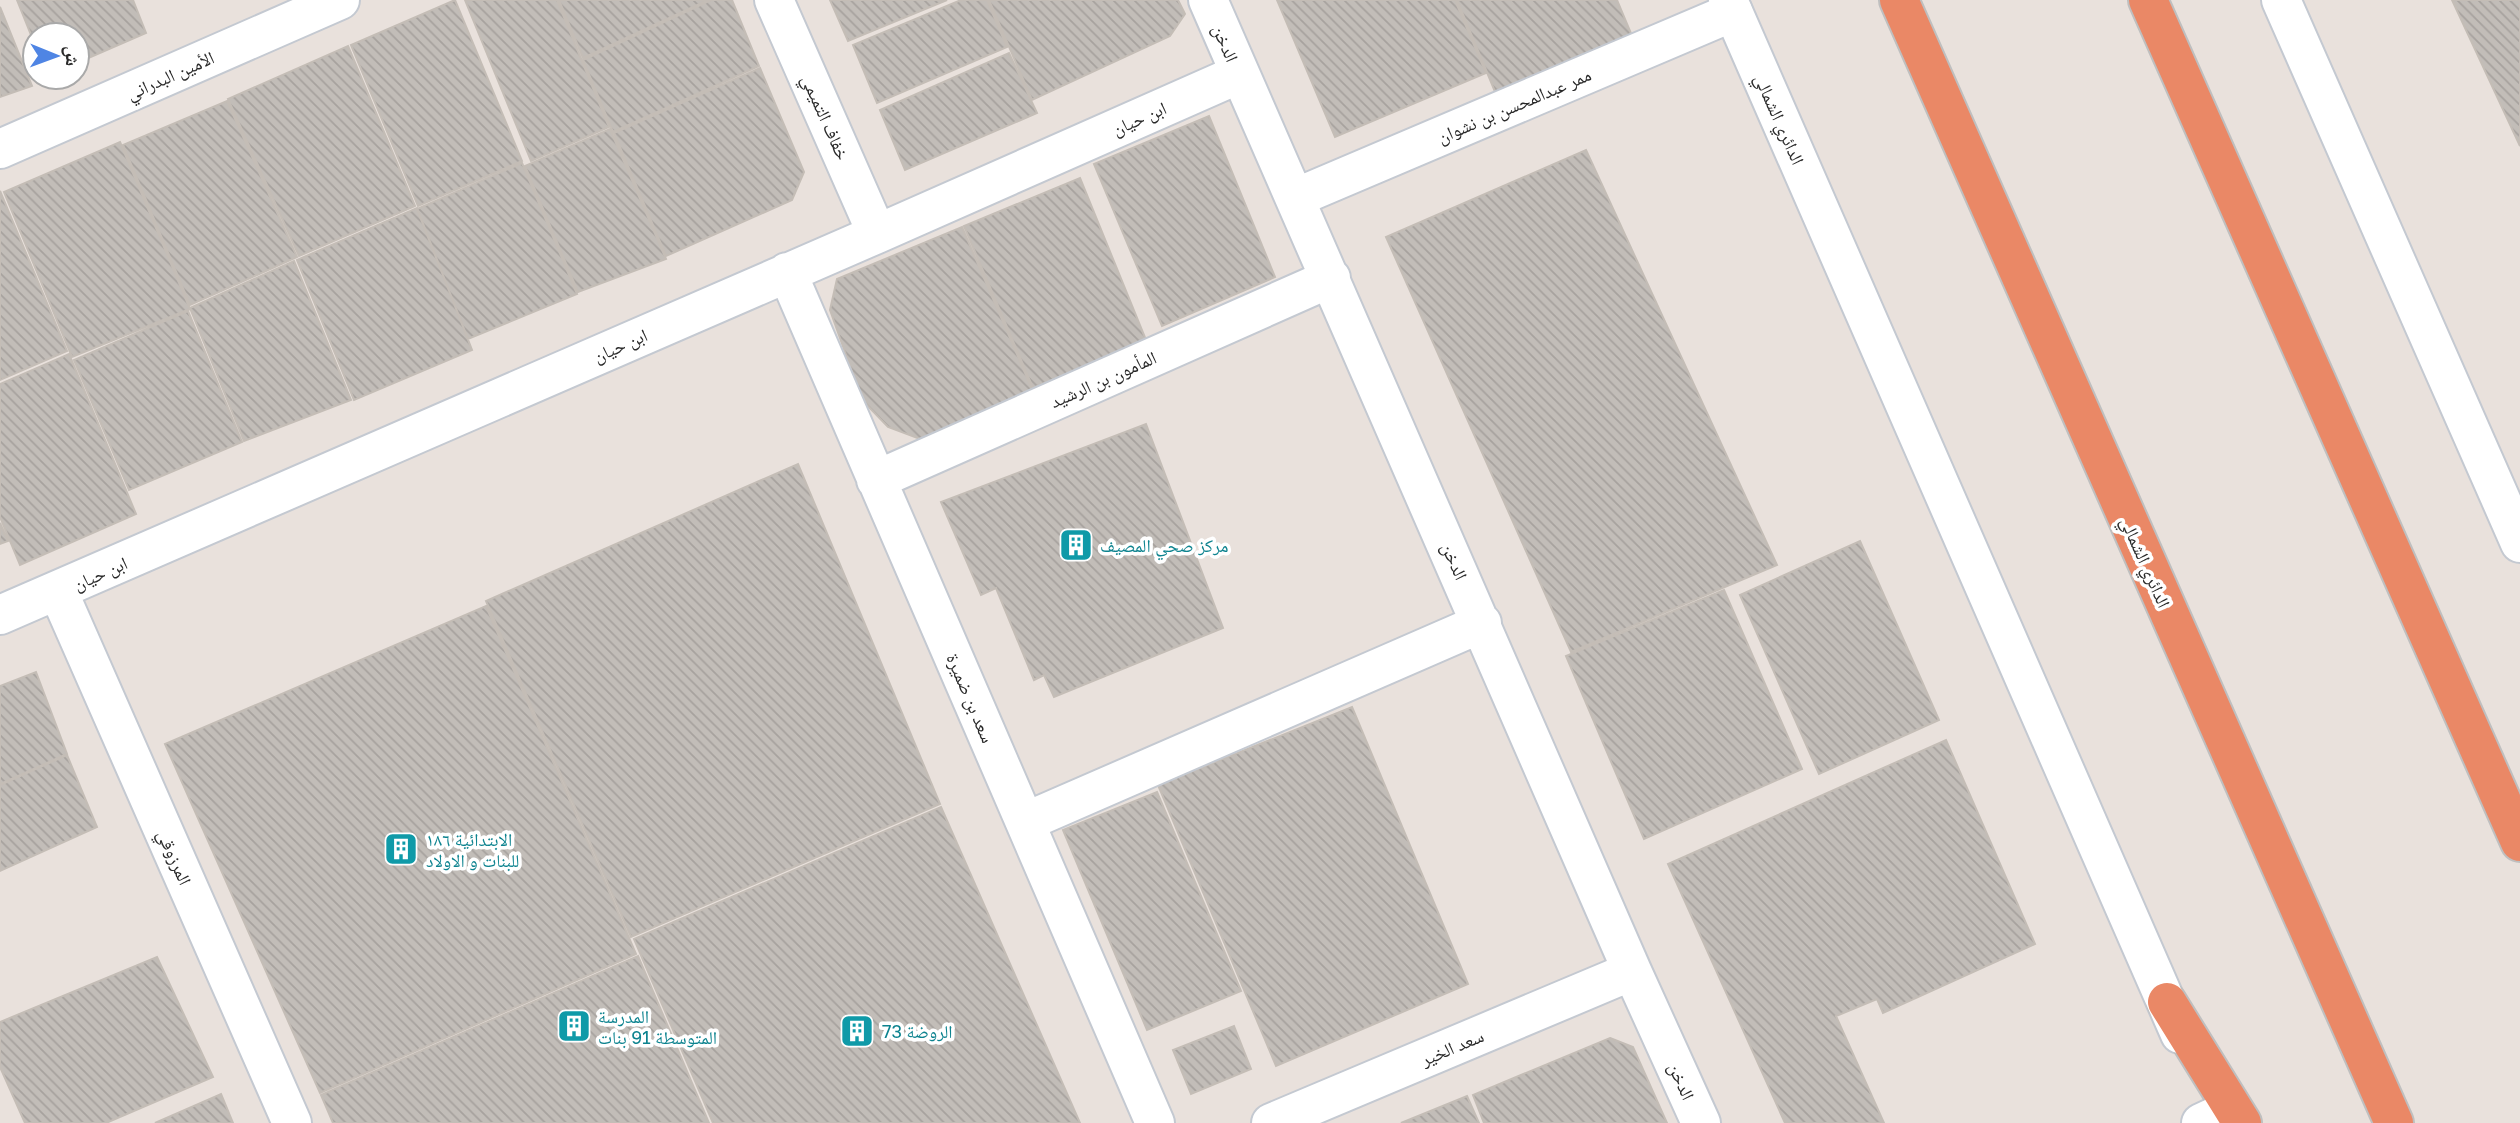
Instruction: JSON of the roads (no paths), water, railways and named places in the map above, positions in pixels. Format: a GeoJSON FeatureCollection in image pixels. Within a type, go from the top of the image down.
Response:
{"type":"FeatureCollection","features":[{"type":"Feature","properties":{"kind":"highway","name":"الدائري الشمالي"},"geometry":{"type":"LineString","coordinates":[[1899,0],[2394,1123]]}},
{"type":"Feature","properties":{"kind":"highway"},"geometry":{"type":"LineString","coordinates":[[2148,0],[2520,842]]}},
{"type":"Feature","properties":{"kind":"highway"},"geometry":{"type":"LineString","coordinates":[[2167,1002],[2220,1121]]}},
{"type":"Feature","properties":{"kind":"street","name":"الأمين البدراني"},"geometry":{"type":"LineString","coordinates":[[0,149],[340,0]]}},
{"type":"Feature","properties":{"kind":"street","name":"خفاف التميمي"},"geometry":{"type":"LineString","coordinates":[[774,0],[877,234]]}},
{"type":"Feature","properties":{"kind":"street","name":"الدخن"},"geometry":{"type":"LineString","coordinates":[[1208,0],[1701,1123]]}},
{"type":"Feature","properties":{"kind":"street"},"geometry":{"type":"LineString","coordinates":[[2281,0],[2520,543]]}},
{"type":"Feature","properties":{"kind":"street","name":"ممر عبدالمحسن بن نشوان"},"geometry":{"type":"LineString","coordinates":[[1295,198],[1731,6]]}},
{"type":"Feature","properties":{"kind":"street","name":"الدائري الشمالي"},"geometry":{"type":"LineString","coordinates":[[1731,6],[2167,1002]]}},
{"type":"Feature","properties":{"kind":"street","name":"ابن حيان"},"geometry":{"type":"LineString","coordinates":[[0,615],[1239,74]]}},
{"type":"Feature","properties":{"kind":"street","name":"سعد بن ضميرة"},"geometry":{"type":"LineString","coordinates":[[787,272],[1155,1123]]}},
{"type":"Feature","properties":{"kind":"street","name":"المأمون بن الرشيد"},"geometry":{"type":"LineString","coordinates":[[876,480],[1331,278]]}},
{"type":"Feature","properties":{"kind":"street","name":"المرزوقي"},"geometry":{"type":"LineString","coordinates":[[58,591],[292,1123]]}},
{"type":"Feature","properties":{"kind":"street"},"geometry":{"type":"LineString","coordinates":[[1024,822],[1482,623]]}},
{"type":"Feature","properties":{"kind":"street","name":"سعد الخير"},"geometry":{"type":"LineString","coordinates":[[1271,1123],[1632,971]]}},
{"type":"Feature","properties":{"kind":"place","name":"مركز صحي المصيف"},"geometry":{"type":"Point","coordinates":[1076,545]}},
{"type":"Feature","properties":{"kind":"place","name":"الابتدائية ١٨٦ للبنات و الاولاد"},"geometry":{"type":"Point","coordinates":[401,849]}},
{"type":"Feature","properties":{"kind":"place","name":"المدرسة المتوسطة 91 بنات"},"geometry":{"type":"Point","coordinates":[574,1026]}},
{"type":"Feature","properties":{"kind":"place","name":"الروضة 73"},"geometry":{"type":"Point","coordinates":[857,1031]}}]}
